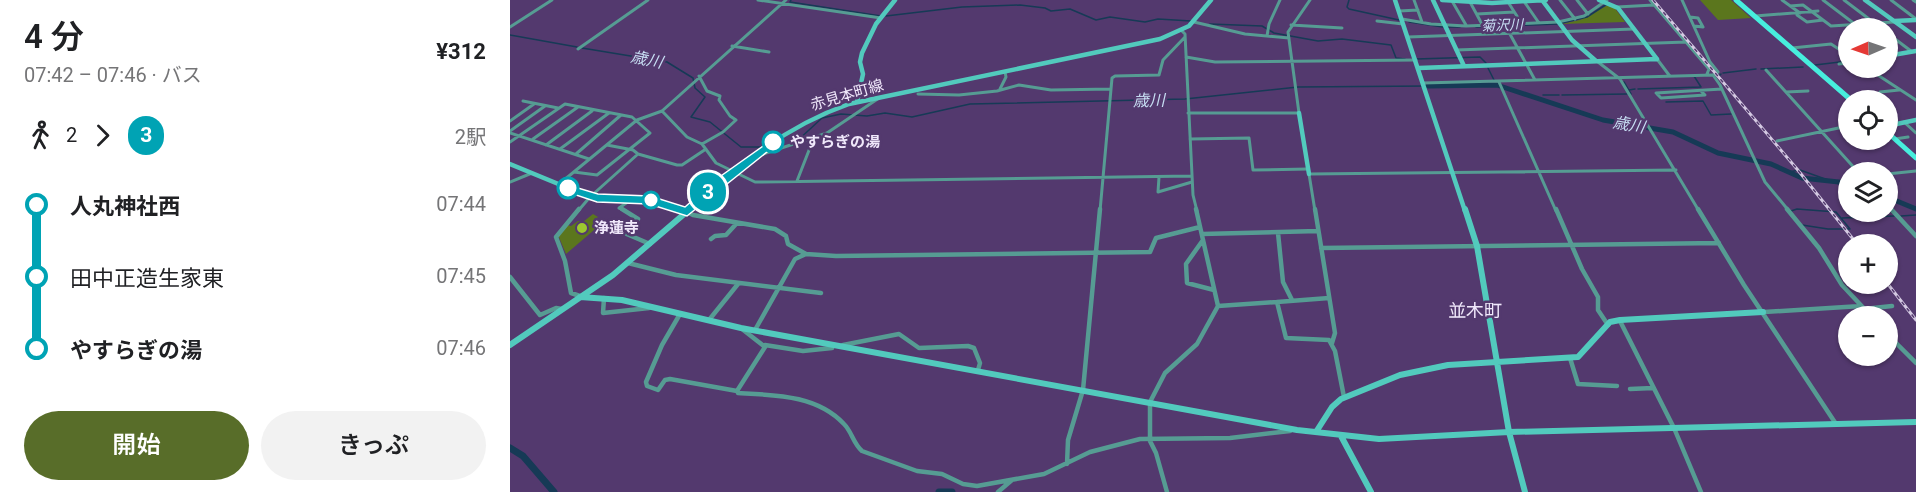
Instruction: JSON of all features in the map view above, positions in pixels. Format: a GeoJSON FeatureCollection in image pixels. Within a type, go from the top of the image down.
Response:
{"type":"FeatureCollection","features":[{"type":"Feature","properties":{"kind":"main road"},"geometry":{"type":"LineString","coordinates":[[1736,0],[1839,90]]}},
{"type":"Feature","properties":{"kind":"main road"},"geometry":{"type":"LineString","coordinates":[[1898,142],[1916,158]]}},
{"type":"Feature","properties":{"kind":"street"},"geometry":{"type":"LineString","coordinates":[[510,27],[552,0]]}},
{"type":"Feature","properties":{"kind":"street"},"geometry":{"type":"LineString","coordinates":[[578,50],[648,0]]}},
{"type":"Feature","properties":{"kind":"street"},"geometry":{"type":"LineString","coordinates":[[758,0],[881,18]]}},
{"type":"Feature","properties":{"kind":"street"},"geometry":{"type":"LineString","coordinates":[[558,184],[637,120],[662,111],[786,0]]}},
{"type":"Feature","properties":{"kind":"street"},"geometry":{"type":"LineString","coordinates":[[857,102],[863,74],[861,57],[881,18],[895,0]]}},
{"type":"Feature","properties":{"kind":"street","name":"赤見本町線"},"geometry":{"type":"LineString","coordinates":[[510,345],[627,263],[734,171],[807,119],[857,102],[1154,40],[1182,31],[1194,22],[1212,0]]}},
{"type":"Feature","properties":{"kind":"street"},"geometry":{"type":"LineString","coordinates":[[1267,36],[1269,24],[1280,0]]}},
{"type":"Feature","properties":{"kind":"street"},"geometry":{"type":"LineString","coordinates":[[1310,0],[1291,25],[1288,38],[1335,333],[1332,343],[1344,397]]}},
{"type":"Feature","properties":{"kind":"street"},"geometry":{"type":"LineString","coordinates":[[1395,0],[1477,246],[1509,432],[1525,492]]}},
{"type":"Feature","properties":{"kind":"street"},"geometry":{"type":"LineString","coordinates":[[1414,0],[1422,23]]}},
{"type":"Feature","properties":{"kind":"street"},"geometry":{"type":"LineString","coordinates":[[1433,0],[1464,66]]}},
{"type":"Feature","properties":{"kind":"street"},"geometry":{"type":"LineString","coordinates":[[1442,0],[1470,2],[1543,0],[1577,46],[1619,77],[1763,312],[1836,424]]}},
{"type":"Feature","properties":{"kind":"street"},"geometry":{"type":"LineString","coordinates":[[1560,0],[1575,19]]}},
{"type":"Feature","properties":{"kind":"street"},"geometry":{"type":"LineString","coordinates":[[1577,0],[1588,14]]}},
{"type":"Feature","properties":{"kind":"street"},"geometry":{"type":"LineString","coordinates":[[1650,0],[1708,69],[1707,74]]}},
{"type":"Feature","properties":{"kind":"street"},"geometry":{"type":"LineString","coordinates":[[1424,85],[1713,75],[1718,72],[1710,62],[1682,0]]}},
{"type":"Feature","properties":{"kind":"street"},"geometry":{"type":"LineString","coordinates":[[1782,0],[1807,22],[1823,20]]}},
{"type":"Feature","properties":{"kind":"street"},"geometry":{"type":"LineString","coordinates":[[1823,0],[1846,18]]}},
{"type":"Feature","properties":{"kind":"street"},"geometry":{"type":"LineString","coordinates":[[1844,0],[1867,18]]}},
{"type":"Feature","properties":{"kind":"street"},"geometry":{"type":"LineString","coordinates":[[1865,0],[1890,18]]}},
{"type":"Feature","properties":{"kind":"street"},"geometry":{"type":"LineString","coordinates":[[1891,0],[1916,20]]}},
{"type":"Feature","properties":{"kind":"street"},"geometry":{"type":"LineString","coordinates":[[1452,1],[1466,26]]}},
{"type":"Feature","properties":{"kind":"street"},"geometry":{"type":"LineString","coordinates":[[1524,1],[1539,24]]}},
{"type":"Feature","properties":{"kind":"street"},"geometry":{"type":"LineString","coordinates":[[1377,21],[1466,26],[1539,24],[1575,19],[1588,14],[1604,1],[1616,7],[1669,76]]}},
{"type":"Feature","properties":{"kind":"street"},"geometry":{"type":"LineString","coordinates":[[1470,2],[1483,26]]}},
{"type":"Feature","properties":{"kind":"street"},"geometry":{"type":"LineString","coordinates":[[1508,2],[1522,24]]}},
{"type":"Feature","properties":{"kind":"street"},"geometry":{"type":"LineString","coordinates":[[1616,7],[1654,5]]}},
{"type":"Feature","properties":{"kind":"street"},"geometry":{"type":"LineString","coordinates":[[1791,6],[1802,5],[1832,26],[1838,25]]}},
{"type":"Feature","properties":{"kind":"street"},"geometry":{"type":"LineString","coordinates":[[1399,10],[1418,10]]}},
{"type":"Feature","properties":{"kind":"street"},"geometry":{"type":"LineString","coordinates":[[1754,16],[1818,11]]}},
{"type":"Feature","properties":{"kind":"street"},"geometry":{"type":"LineString","coordinates":[[1476,14],[1514,12]]}},
{"type":"Feature","properties":{"kind":"street"},"geometry":{"type":"LineString","coordinates":[[1491,13],[1498,25]]}},
{"type":"Feature","properties":{"kind":"street"},"geometry":{"type":"LineString","coordinates":[[1690,17],[1698,18],[1702,27],[1694,26]]}},
{"type":"Feature","properties":{"kind":"street"},"geometry":{"type":"LineString","coordinates":[[1898,21],[1916,20]]}},
{"type":"Feature","properties":{"kind":"street"},"geometry":{"type":"LineString","coordinates":[[1194,22],[1288,38]]}},
{"type":"Feature","properties":{"kind":"street"},"geometry":{"type":"LineString","coordinates":[[1898,24],[1916,37]]}},
{"type":"Feature","properties":{"kind":"street"},"geometry":{"type":"LineString","coordinates":[[1291,25],[1342,28]]}},
{"type":"Feature","properties":{"kind":"street"},"geometry":{"type":"LineString","coordinates":[[1505,26],[1536,80]]}},
{"type":"Feature","properties":{"kind":"street"},"geometry":{"type":"LineString","coordinates":[[1408,37],[1634,29]]}},
{"type":"Feature","properties":{"kind":"street"},"geometry":{"type":"LineString","coordinates":[[1167,492],[1150,438],[1150,402],[1165,373],[1197,344],[1218,306],[1191,176],[1185,37],[1182,31]]}},
{"type":"Feature","properties":{"kind":"street"},"geometry":{"type":"LineString","coordinates":[[1067,464],[1068,440],[1083,390],[1101,177],[1114,76],[1159,75],[1163,60],[1185,37]]}},
{"type":"Feature","properties":{"kind":"street"},"geometry":{"type":"LineString","coordinates":[[1898,40],[1914,51]]}},
{"type":"Feature","properties":{"kind":"street"},"geometry":{"type":"LineString","coordinates":[[1456,50],[1686,42]]}},
{"type":"Feature","properties":{"kind":"street"},"geometry":{"type":"LineString","coordinates":[[1790,48],[1831,44],[1838,49]]}},
{"type":"Feature","properties":{"kind":"street"},"geometry":{"type":"LineString","coordinates":[[732,46],[769,52]]}},
{"type":"Feature","properties":{"kind":"street"},"geometry":{"type":"LineString","coordinates":[[1898,54],[1914,51]]}},
{"type":"Feature","properties":{"kind":"street"},"geometry":{"type":"LineString","coordinates":[[1186,57],[1215,62],[1416,60]]}},
{"type":"Feature","properties":{"kind":"street"},"geometry":{"type":"LineString","coordinates":[[1419,68],[1657,59]]}},
{"type":"Feature","properties":{"kind":"street"},"geometry":{"type":"LineString","coordinates":[[1766,70],[1849,162]]}},
{"type":"Feature","properties":{"kind":"street"},"geometry":{"type":"LineString","coordinates":[[999,90],[1006,77],[1005,72]]}},
{"type":"Feature","properties":{"kind":"street"},"geometry":{"type":"LineString","coordinates":[[1713,75],[1722,88],[1766,183],[1819,248],[1835,276],[1861,306]]}},
{"type":"Feature","properties":{"kind":"street"},"geometry":{"type":"LineString","coordinates":[[699,76],[707,91],[720,96],[719,100],[730,116],[736,120],[723,132],[702,144]]}},
{"type":"Feature","properties":{"kind":"street"},"geometry":{"type":"LineString","coordinates":[[1882,78],[1916,100]]}},
{"type":"Feature","properties":{"kind":"street"},"geometry":{"type":"LineString","coordinates":[[1500,84],[1571,245],[1598,297],[1598,310],[1608,325]]}},
{"type":"Feature","properties":{"kind":"street"},"geometry":{"type":"LineString","coordinates":[[933,94],[939,85]]}},
{"type":"Feature","properties":{"kind":"street"},"geometry":{"type":"LineString","coordinates":[[918,94],[959,95],[1019,85],[1051,90],[1111,89]]}},
{"type":"Feature","properties":{"kind":"street"},"geometry":{"type":"LineString","coordinates":[[1701,91],[1705,95],[1661,98],[1656,93],[1722,88]]}},
{"type":"Feature","properties":{"kind":"street"},"geometry":{"type":"LineString","coordinates":[[1785,92],[1808,91]]}},
{"type":"Feature","properties":{"kind":"street"},"geometry":{"type":"LineString","coordinates":[[751,158],[813,139],[841,125],[880,98]]}},
{"type":"Feature","properties":{"kind":"street"},"geometry":{"type":"LineString","coordinates":[[523,101],[559,109]]}},
{"type":"Feature","properties":{"kind":"street"},"geometry":{"type":"LineString","coordinates":[[510,122],[534,104]]}},
{"type":"Feature","properties":{"kind":"street"},"geometry":{"type":"LineString","coordinates":[[510,142],[566,104],[637,120],[643,130],[650,133],[597,175],[574,171]]}},
{"type":"Feature","properties":{"kind":"street"},"geometry":{"type":"LineString","coordinates":[[545,106],[510,132],[589,159]]}},
{"type":"Feature","properties":{"kind":"street"},"geometry":{"type":"LineString","coordinates":[[532,140],[578,107]]}},
{"type":"Feature","properties":{"kind":"street"},"geometry":{"type":"LineString","coordinates":[[546,145],[593,110]]}},
{"type":"Feature","properties":{"kind":"street"},"geometry":{"type":"LineString","coordinates":[[662,111],[687,137],[702,144],[716,163],[755,182],[1191,176]]}},
{"type":"Feature","properties":{"kind":"street"},"geometry":{"type":"LineString","coordinates":[[560,149],[609,113]]}},
{"type":"Feature","properties":{"kind":"street"},"geometry":{"type":"LineString","coordinates":[[1188,113],[1299,113]]}},
{"type":"Feature","properties":{"kind":"street"},"geometry":{"type":"LineString","coordinates":[[575,154],[621,115]]}},
{"type":"Feature","properties":{"kind":"street"},"geometry":{"type":"LineString","coordinates":[[1898,123],[1916,120]]}},
{"type":"Feature","properties":{"kind":"street"},"geometry":{"type":"LineString","coordinates":[[510,122],[518,125]]}},
{"type":"Feature","properties":{"kind":"street"},"geometry":{"type":"LineString","coordinates":[[1904,122],[1916,133]]}},
{"type":"Feature","properties":{"kind":"street"},"geometry":{"type":"LineString","coordinates":[[1778,141],[1838,128]]}},
{"type":"Feature","properties":{"kind":"street"},"geometry":{"type":"LineString","coordinates":[[1898,138],[1908,137]]}},
{"type":"Feature","properties":{"kind":"street"},"geometry":{"type":"LineString","coordinates":[[1190,139],[1250,138],[1252,170],[1308,172],[1676,170]]}},
{"type":"Feature","properties":{"kind":"street"},"geometry":{"type":"LineString","coordinates":[[797,181],[813,139]]}},
{"type":"Feature","properties":{"kind":"street"},"geometry":{"type":"LineString","coordinates":[[606,145],[629,149],[638,154],[682,165],[706,149]]}},
{"type":"Feature","properties":{"kind":"street"},"geometry":{"type":"LineString","coordinates":[[638,154],[590,196],[556,237],[565,261],[570,293],[580,297],[622,300],[741,328],[1297,430],[1364,439],[1407,439],[1509,432],[1916,422]]}},
{"type":"Feature","properties":{"kind":"street"},"geometry":{"type":"LineString","coordinates":[[510,163],[590,196],[650,200],[693,215],[775,229],[786,236],[788,244],[806,254],[836,256],[1150,252],[1156,238],[1200,226]]}},
{"type":"Feature","properties":{"kind":"street"},"geometry":{"type":"LineString","coordinates":[[1898,173],[1916,171]]}},
{"type":"Feature","properties":{"kind":"street"},"geometry":{"type":"LineString","coordinates":[[510,183],[533,173]]}},
{"type":"Feature","properties":{"kind":"street"},"geometry":{"type":"LineString","coordinates":[[1159,177],[1158,192],[1192,182]]}},
{"type":"Feature","properties":{"kind":"street"},"geometry":{"type":"LineString","coordinates":[[632,199],[619,208],[633,213],[638,219],[622,232],[651,244]]}},
{"type":"Feature","properties":{"kind":"street"},"geometry":{"type":"LineString","coordinates":[[1898,217],[1916,236]]}},
{"type":"Feature","properties":{"kind":"street"},"geometry":{"type":"LineString","coordinates":[[711,239],[715,236],[726,235],[738,222]]}},
{"type":"Feature","properties":{"kind":"street"},"geometry":{"type":"LineString","coordinates":[[1202,234],[1318,231]]}},
{"type":"Feature","properties":{"kind":"street"},"geometry":{"type":"LineString","coordinates":[[1278,232],[1283,282],[1292,300]]}},
{"type":"Feature","properties":{"kind":"street"},"geometry":{"type":"LineString","coordinates":[[1203,240],[1186,264],[1187,283],[1214,290]]}},
{"type":"Feature","properties":{"kind":"street"},"geometry":{"type":"LineString","coordinates":[[1321,248],[1720,243]]}},
{"type":"Feature","properties":{"kind":"street"},"geometry":{"type":"LineString","coordinates":[[755,330],[795,259],[806,254]]}},
{"type":"Feature","properties":{"kind":"street"},"geometry":{"type":"LineString","coordinates":[[627,263],[676,275],[821,293]]}},
{"type":"Feature","properties":{"kind":"street"},"geometry":{"type":"LineString","coordinates":[[510,277],[540,315],[556,308],[562,309]]}},
{"type":"Feature","properties":{"kind":"street"},"geometry":{"type":"LineString","coordinates":[[709,321],[739,283]]}},
{"type":"Feature","properties":{"kind":"street"},"geometry":{"type":"LineString","coordinates":[[604,298],[603,314],[649,308]]}},
{"type":"Feature","properties":{"kind":"street"},"geometry":{"type":"LineString","coordinates":[[1218,306],[1329,298]]}},
{"type":"Feature","properties":{"kind":"street"},"geometry":{"type":"LineString","coordinates":[[1277,302],[1286,338],[1329,340],[1332,343]]}},
{"type":"Feature","properties":{"kind":"street"},"geometry":{"type":"LineString","coordinates":[[1316,432],[1332,407],[1344,397],[1400,375],[1448,366],[1581,356],[1608,325],[1620,320],[1838,308]]}},
{"type":"Feature","properties":{"kind":"street"},"geometry":{"type":"LineString","coordinates":[[680,314],[662,345],[646,382],[647,386],[658,390],[665,380],[670,380],[744,394],[773,394],[802,398],[840,417],[846,424],[856,446],[862,451],[917,471],[942,474],[963,484],[977,486],[1044,474],[1100,449],[1150,438],[1178,440],[1230,438],[1297,430]]}},
{"type":"Feature","properties":{"kind":"street"},"geometry":{"type":"LineString","coordinates":[[1620,320],[1674,428],[1701,492]]}},
{"type":"Feature","properties":{"kind":"street"},"geometry":{"type":"LineString","coordinates":[[741,328],[764,345],[803,351],[832,348]]}},
{"type":"Feature","properties":{"kind":"street"},"geometry":{"type":"LineString","coordinates":[[843,346],[899,334],[919,348],[968,346],[974,348],[978,355],[978,370]]}},
{"type":"Feature","properties":{"kind":"street"},"geometry":{"type":"LineString","coordinates":[[737,391],[763,352],[764,345]]}},
{"type":"Feature","properties":{"kind":"street"},"geometry":{"type":"LineString","coordinates":[[1898,345],[1916,363]]}},
{"type":"Feature","properties":{"kind":"street"},"geometry":{"type":"LineString","coordinates":[[1570,358],[1578,384],[1617,386]]}},
{"type":"Feature","properties":{"kind":"street"},"geometry":{"type":"LineString","coordinates":[[1630,389],[1654,388]]}},
{"type":"Feature","properties":{"kind":"street"},"geometry":{"type":"LineString","coordinates":[[1341,436],[1371,492]]}},
{"type":"Feature","properties":{"kind":"street"},"geometry":{"type":"LineString","coordinates":[[998,492],[1013,480]]}},
{"type":"Feature","properties":{"kind":"green space"},"geometry":{"type":"Polygon","coordinates":[[[1700,0],[1731,0],[1751,18],[1718,20],[1700,0]]]}},
{"type":"Feature","properties":{"kind":"green space"},"geometry":{"type":"Polygon","coordinates":[[[1608,5],[1614,7],[1625,22],[1561,24],[1580,20],[1608,5]]]}},
{"type":"Feature","properties":{"kind":"green space"},"geometry":{"type":"Polygon","coordinates":[[[593,214],[598,217],[593,221],[600,225],[566,254],[558,235],[567,225],[571,226],[578,221],[583,222],[593,214]]]}},
{"type":"Feature","properties":{"kind":"waterway"},"geometry":{"type":"LineString","coordinates":[[791,0],[790,2],[881,16]]}},
{"type":"Feature","properties":{"kind":"waterway","name":"菊沢川"},"geometry":{"type":"LineString","coordinates":[[1349,0],[1347,7],[1349,9],[1399,20]]}},
{"type":"Feature","properties":{"kind":"waterway","name":"菊沢川"},"geometry":{"type":"LineString","coordinates":[[1562,23],[1587,17],[1607,4]]}},
{"type":"Feature","properties":{"kind":"waterway"},"geometry":{"type":"LineString","coordinates":[[886,16],[962,7],[1020,5],[1045,8],[1051,11],[1070,9],[1096,20],[1110,17],[1145,22],[1158,19],[1191,21]]}},
{"type":"Feature","properties":{"kind":"waterway","name":"菊沢川"},"geometry":{"type":"LineString","coordinates":[[1409,22],[1443,27]]}},
{"type":"Feature","properties":{"kind":"waterway"},"geometry":{"type":"LineString","coordinates":[[1210,24],[1262,26],[1274,33],[1318,41],[1342,39],[1391,45],[1396,58],[1405,59]]}},
{"type":"Feature","properties":{"kind":"waterway","name":"菊沢川"},"geometry":{"type":"LineString","coordinates":[[1476,27],[1557,24]]}},
{"type":"Feature","properties":{"kind":"waterway","name":"菊沢川"},"geometry":{"type":"LineString","coordinates":[[1448,27],[1460,27]]}},
{"type":"Feature","properties":{"kind":"waterway","name":"歳川"},"geometry":{"type":"LineString","coordinates":[[510,35],[577,47]]}},
{"type":"Feature","properties":{"kind":"waterway","name":"歳川"},"geometry":{"type":"LineString","coordinates":[[582,48],[667,62],[693,78],[695,88],[705,97],[691,117],[710,122],[741,147],[762,147]]}},
{"type":"Feature","properties":{"kind":"waterway"},"geometry":{"type":"LineString","coordinates":[[1416,59],[1480,57],[1486,63]]}},
{"type":"Feature","properties":{"kind":"waterway"},"geometry":{"type":"LineString","coordinates":[[1815,65],[1838,62]]}},
{"type":"Feature","properties":{"kind":"waterway"},"geometry":{"type":"LineString","coordinates":[[1761,69],[1803,67]]}},
{"type":"Feature","properties":{"kind":"waterway"},"geometry":{"type":"LineString","coordinates":[[1488,68],[1494,80]]}},
{"type":"Feature","properties":{"kind":"waterway"},"geometry":{"type":"LineString","coordinates":[[1723,73],[1756,69]]}},
{"type":"Feature","properties":{"kind":"waterway"},"geometry":{"type":"LineString","coordinates":[[1638,89],[1701,87],[1694,76]]}},
{"type":"Feature","properties":{"kind":"waterway"},"geometry":{"type":"LineString","coordinates":[[1624,82],[1631,94]]}},
{"type":"Feature","properties":{"kind":"waterway","name":"歳川"},"geometry":{"type":"LineString","coordinates":[[1428,86],[1497,85],[1603,120],[1673,132],[1718,153],[1771,164],[1802,178],[1838,182]]}},
{"type":"Feature","properties":{"kind":"waterway","name":"歳川"},"geometry":{"type":"LineString","coordinates":[[796,142],[822,118],[841,114],[867,116],[885,113],[912,117],[970,104],[1185,99],[1298,87],[1428,86]]}},
{"type":"Feature","properties":{"kind":"waterway"},"geometry":{"type":"LineString","coordinates":[[1629,90],[1635,89]]}},
{"type":"Feature","properties":{"kind":"waterway"},"geometry":{"type":"LineString","coordinates":[[1562,95],[1627,94]]}},
{"type":"Feature","properties":{"kind":"waterway"},"geometry":{"type":"LineString","coordinates":[[1543,95],[1559,95]]}},
{"type":"Feature","properties":{"kind":"waterway"},"geometry":{"type":"LineString","coordinates":[[1666,102],[1703,101],[1711,115],[1731,114]]}},
{"type":"Feature","properties":{"kind":"waterway","name":"歳川"},"geometry":{"type":"LineString","coordinates":[[770,147],[780,147]]}},
{"type":"Feature","properties":{"kind":"waterway"},"geometry":{"type":"LineString","coordinates":[[1788,172],[1800,170],[1828,180]]}},
{"type":"Feature","properties":{"kind":"waterway","name":"歳川"},"geometry":{"type":"LineString","coordinates":[[1898,202],[1916,209]]}},
{"type":"Feature","properties":{"kind":"waterway"},"geometry":{"type":"LineString","coordinates":[[1791,211],[1797,209],[1836,212],[1850,229],[1828,229],[1802,225]]}},
{"type":"Feature","properties":{"kind":"waterway"},"geometry":{"type":"LineString","coordinates":[[1901,216],[1916,215]]}},
{"type":"Feature","properties":{"kind":"waterway"},"geometry":{"type":"LineString","coordinates":[[510,448],[523,456],[554,492]]}},
{"type":"Feature","properties":{"kind":"waterway"},"geometry":{"type":"LineString","coordinates":[[939,492],[952,492]]}},
{"type":"Feature","properties":{"kind":"railway"},"geometry":{"type":"LineString","coordinates":[[1653,0],[1797,169],[1849,234]]}},
{"type":"Feature","properties":{"kind":"railway"},"geometry":{"type":"LineString","coordinates":[[1896,294],[1916,320]]}},
{"type":"Feature","properties":{"kind":"bus line","name":"3"},"geometry":{"type":"LineString","coordinates":[[568,188],[597,198],[650,200],[687,212],[710,190],[773,142]]}},
{"type":"Feature","properties":{"kind":"place","name":"やすらぎの湯"},"geometry":{"type":"Point","coordinates":[773,142]}},
{"type":"Feature","properties":{"kind":"place","name":"浄蓮寺"},"geometry":{"type":"Point","coordinates":[582,228]}},
{"type":"Feature","properties":{"kind":"district","name":"並木町"},"geometry":{"type":"Point","coordinates":[1475,311]}}]}
